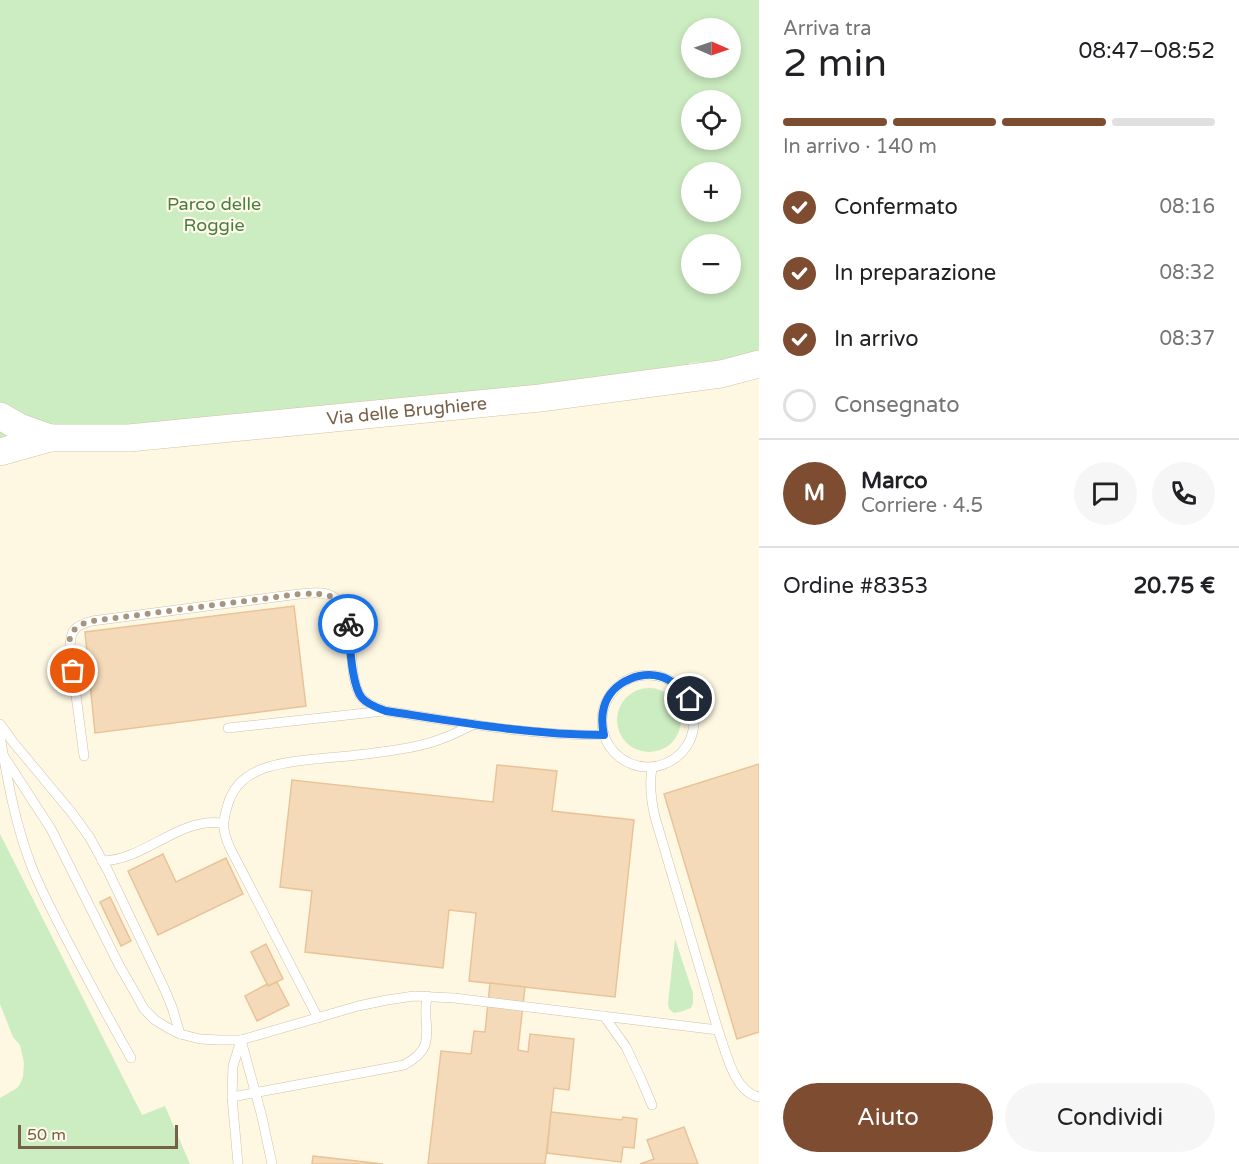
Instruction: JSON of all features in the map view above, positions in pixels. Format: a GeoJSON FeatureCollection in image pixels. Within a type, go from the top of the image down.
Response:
{"type":"FeatureCollection","features":[{"type":"Feature","properties":{"kind":"street","name":"Via delle Brughiere"},"geometry":{"type":"LineString","coordinates":[[0,452],[50,438],[129,438],[505,401],[721,374],[759,364]]}},
{"type":"Feature","properties":{"kind":"street","name":"Via delle Brughiere"},"geometry":{"type":"LineString","coordinates":[[0,416],[19,427],[50,438]]}},
{"type":"Feature","properties":{"kind":"lane"},"geometry":{"type":"LineString","coordinates":[[84,756],[70,638],[74,629],[80,624],[92,621],[299,594],[320,593],[332,596],[341,603],[347,618],[356,685],[361,697],[386,711]]}},
{"type":"Feature","properties":{"kind":"lane"},"geometry":{"type":"LineString","coordinates":[[653,675],[668,678],[690,699],[694,714],[694,729],[689,744],[680,756],[667,764],[652,768],[637,767],[622,760],[611,749],[604,735],[602,720],[604,705],[612,692],[623,682],[638,676],[653,675]]}},
{"type":"Feature","properties":{"kind":"lane"},"geometry":{"type":"LineString","coordinates":[[228,728],[386,711],[543,733],[604,735]]}},
{"type":"Feature","properties":{"kind":"lane"},"geometry":{"type":"LineString","coordinates":[[0,724],[90,838],[164,988],[180,1034]]}},
{"type":"Feature","properties":{"kind":"lane"},"geometry":{"type":"LineString","coordinates":[[318,1018],[224,834],[223,824],[230,797],[239,783],[271,765],[373,753],[423,744],[441,740],[474,724]]}},
{"type":"Feature","properties":{"kind":"lane"},"geometry":{"type":"LineString","coordinates":[[0,735],[17,823],[31,866],[131,1058]]}},
{"type":"Feature","properties":{"kind":"lane"},"geometry":{"type":"LineString","coordinates":[[3,754],[51,830],[119,965],[144,1009],[155,1020],[180,1034],[200,1039],[241,1040],[358,1006],[414,996],[454,998],[718,1030]]}},
{"type":"Feature","properties":{"kind":"lane"},"geometry":{"type":"LineString","coordinates":[[652,768],[651,798],[718,1030],[734,1075],[744,1090],[759,1097]]}},
{"type":"Feature","properties":{"kind":"lane"},"geometry":{"type":"LineString","coordinates":[[102,861],[121,858],[190,826],[203,823],[223,824]]}},
{"type":"Feature","properties":{"kind":"lane"},"geometry":{"type":"LineString","coordinates":[[232,1097],[404,1065],[416,1059],[423,1050],[427,1038],[425,1007],[427,996]]}},
{"type":"Feature","properties":{"kind":"lane"},"geometry":{"type":"LineString","coordinates":[[604,1016],[626,1047],[652,1105]]}},
{"type":"Feature","properties":{"kind":"lane"},"geometry":{"type":"LineString","coordinates":[[241,1040],[272,1164]]}},
{"type":"Feature","properties":{"kind":"lane"},"geometry":{"type":"LineString","coordinates":[[238,1164],[232,1097],[233,1066],[241,1040]]}},
{"type":"Feature","properties":{"kind":"green space","name":"Parco delle Roggie"},"geometry":{"type":"Polygon","coordinates":[[[0,0],[759,0],[759,352],[720,361],[689,363],[697,378],[0,451],[0,0]]]}},
{"type":"Feature","properties":{"kind":"green space"},"geometry":{"type":"Polygon","coordinates":[[[649,688],[667,694],[675,702],[681,720],[675,738],[667,746],[649,752],[631,746],[623,738],[617,720],[623,702],[631,694],[649,688]]]}},
{"type":"Feature","properties":{"kind":"green space"},"geometry":{"type":"Polygon","coordinates":[[[0,834],[142,1115],[165,1106],[190,1164],[0,1164],[0,1098],[20,1084],[24,1063],[20,1045],[13,1037],[0,1004],[0,834]]]}},
{"type":"Feature","properties":{"kind":"green space"},"geometry":{"type":"Polygon","coordinates":[[[675,939],[693,993],[693,1003],[691,1008],[674,1013],[669,1009],[668,1003],[675,939]]]}},
{"type":"Feature","properties":{"kind":"building"},"geometry":{"type":"Polygon","coordinates":[[[294,606],[306,706],[95,733],[85,632],[294,606]]]}},
{"type":"Feature","properties":{"kind":"building"},"geometry":{"type":"Polygon","coordinates":[[[759,764],[759,1032],[737,1039],[664,794],[759,764]]]}},
{"type":"Feature","properties":{"kind":"building"},"geometry":{"type":"Polygon","coordinates":[[[497,765],[557,771],[552,811],[634,820],[615,997],[469,981],[476,913],[449,910],[443,968],[305,952],[312,891],[280,887],[292,780],[493,802],[497,765]]]}},
{"type":"Feature","properties":{"kind":"building"},"geometry":{"type":"Polygon","coordinates":[[[163,854],[176,882],[226,858],[243,894],[158,935],[128,871],[163,854]]]}},
{"type":"Feature","properties":{"kind":"building"},"geometry":{"type":"Polygon","coordinates":[[[110,897],[131,941],[121,946],[100,902],[110,897]]]}},
{"type":"Feature","properties":{"kind":"building"},"geometry":{"type":"Polygon","coordinates":[[[266,944],[283,979],[268,986],[251,952],[266,944]]]}},
{"type":"Feature","properties":{"kind":"building"},"geometry":{"type":"Polygon","coordinates":[[[277,982],[289,1005],[257,1021],[245,996],[267,984],[268,986],[277,982]]]}},
{"type":"Feature","properties":{"kind":"building"},"geometry":{"type":"Polygon","coordinates":[[[490,983],[525,987],[518,1050],[528,1052],[530,1034],[574,1039],[569,1090],[554,1088],[545,1164],[428,1164],[441,1051],[471,1054],[474,1031],[485,1032],[490,983]]]}},
{"type":"Feature","properties":{"kind":"building"},"geometry":{"type":"Polygon","coordinates":[[[551,1112],[622,1120],[623,1117],[637,1119],[634,1148],[623,1147],[621,1162],[547,1153],[551,1112]]]}},
{"type":"Feature","properties":{"kind":"building"},"geometry":{"type":"Polygon","coordinates":[[[684,1127],[698,1164],[640,1164],[654,1159],[647,1140],[684,1127]]]}},
{"type":"Feature","properties":{"kind":"building"},"geometry":{"type":"Polygon","coordinates":[[[313,1156],[383,1164],[312,1164],[313,1156]]]}},
{"type":"Feature","properties":{"kind":"way so far"},"geometry":{"type":"LineString","coordinates":[[73,671],[70,638],[74,629],[80,624],[92,621],[320,593],[332,596],[341,603],[348,624]]}},
{"type":"Feature","properties":{"kind":"route"},"geometry":{"type":"LineString","coordinates":[[348,624],[356,685],[361,697],[386,711],[531,732],[604,735],[602,720],[604,705],[612,692],[623,682],[638,676],[653,675],[668,678],[690,699]]}}]}
